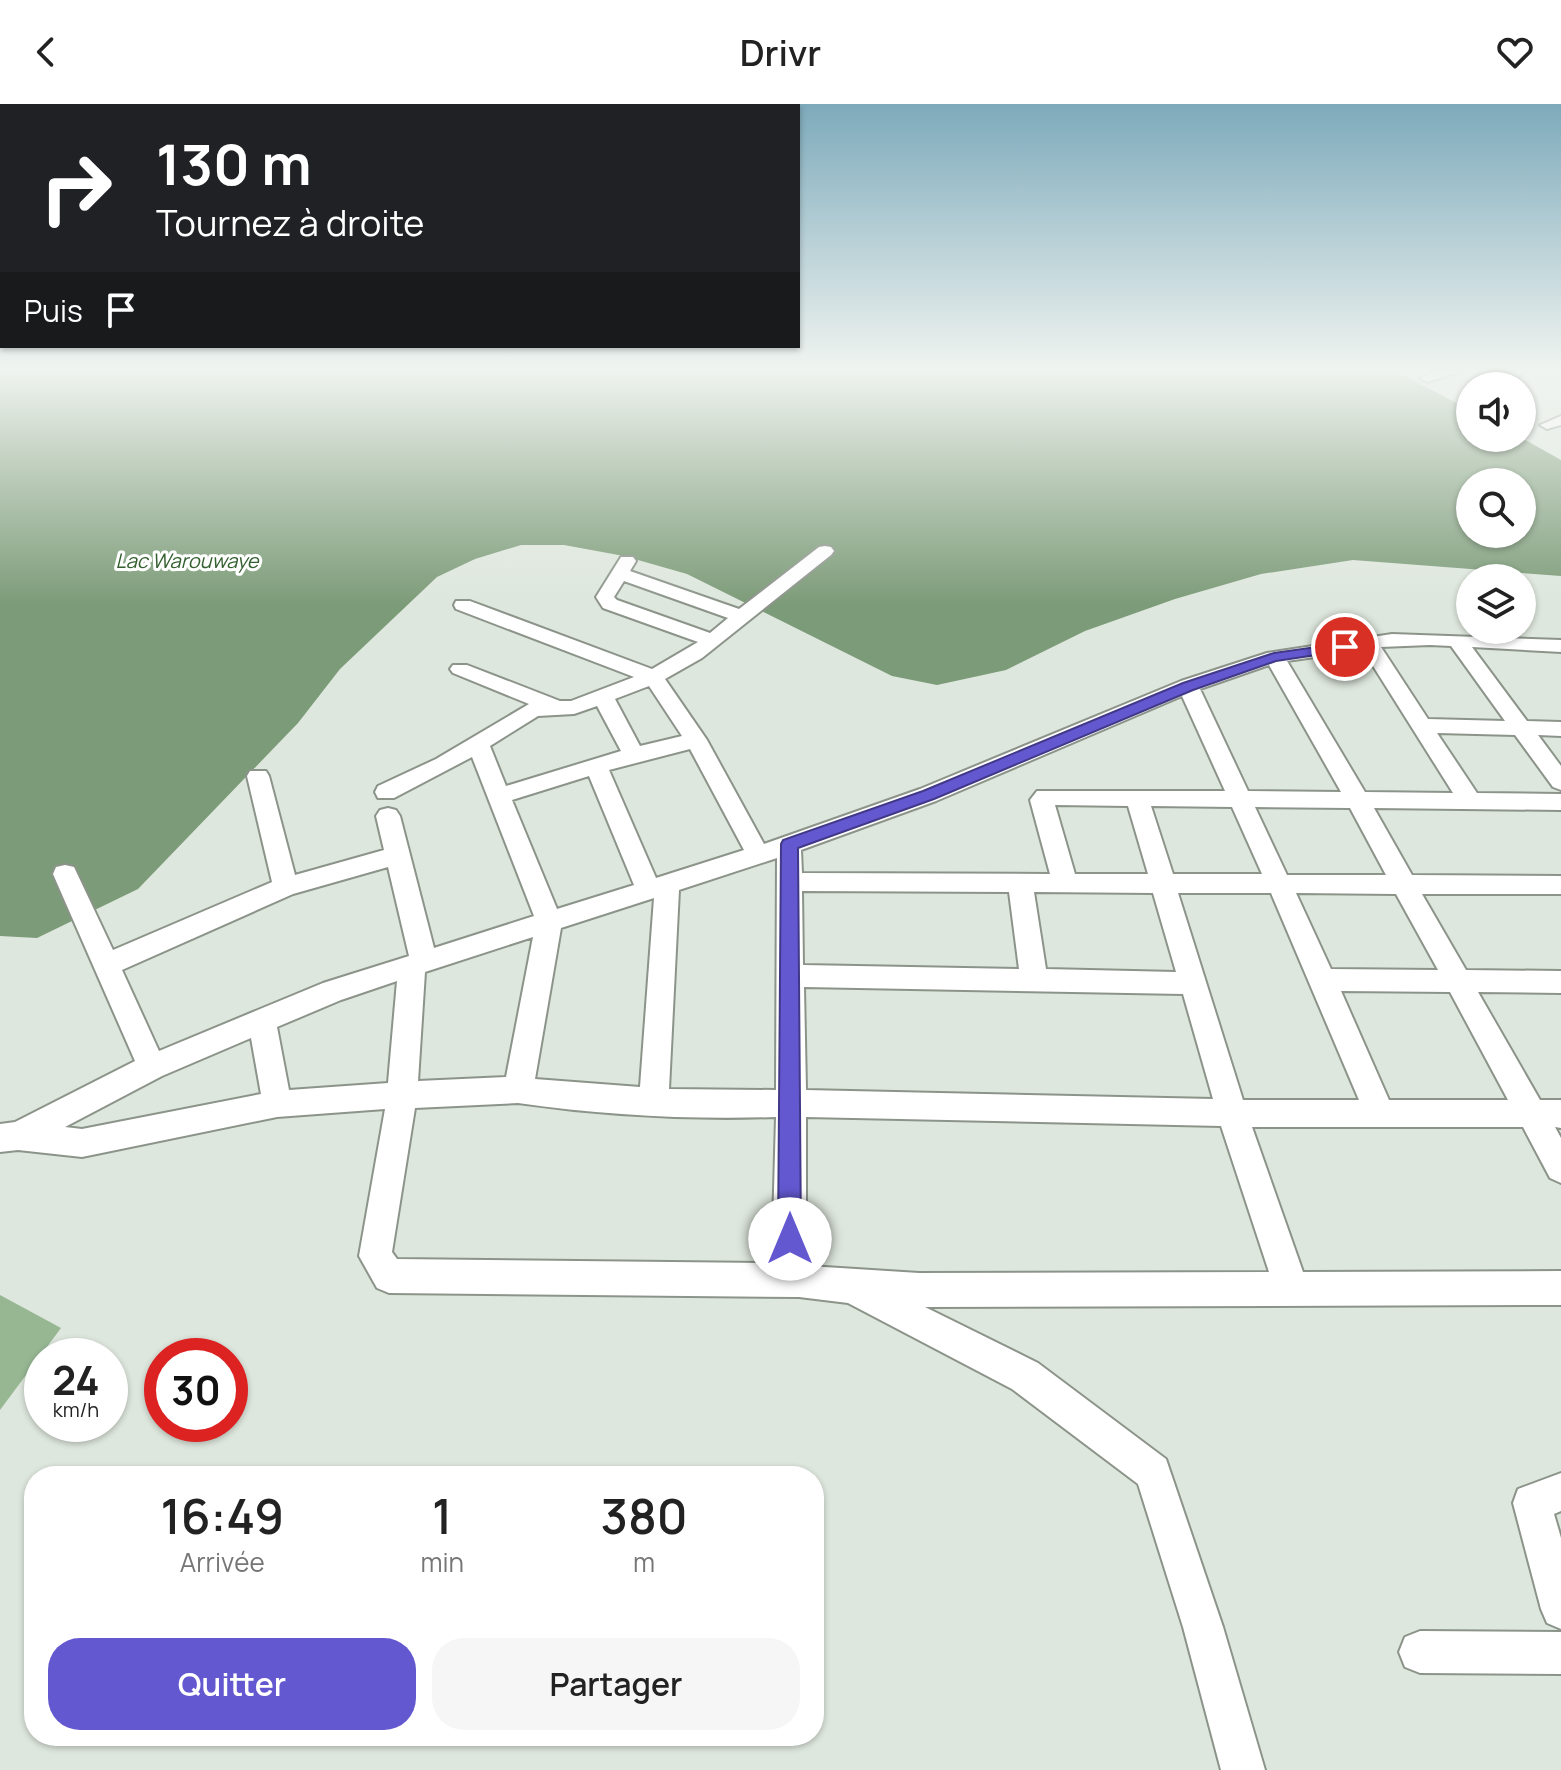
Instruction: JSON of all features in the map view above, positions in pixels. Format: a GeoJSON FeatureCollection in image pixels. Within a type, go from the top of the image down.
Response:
{"type":"FeatureCollection","features":[{"type":"Feature","properties":{"kind":"street"},"geometry":{"type":"LineString","coordinates":[[825,551],[695,654],[653,677],[604,698],[559,709],[533,710],[444,764],[387,804],[418,964],[402,1095],[375,1256],[389,1276],[799,1280],[852,1288],[919,1290],[1561,1288]]}},
{"type":"Feature","properties":{"kind":"street"},"geometry":{"type":"LineString","coordinates":[[712,640],[610,604],[605,597],[623,567],[740,616]]}},
{"type":"Feature","properties":{"kind":"street"},"geometry":{"type":"LineString","coordinates":[[463,605],[653,677],[696,740],[758,854]]}},
{"type":"Feature","properties":{"kind":"street"},"geometry":{"type":"LineString","coordinates":[[9,1137],[152,1067],[262,1019],[928,795],[1188,686],[1274,657],[1392,640],[1456,641]]}},
{"type":"Feature","properties":{"kind":"street"},"geometry":{"type":"LineString","coordinates":[[1369,644],[1470,801]]}},
{"type":"Feature","properties":{"kind":"street"},"geometry":{"type":"LineString","coordinates":[[1459,644],[1561,782]]}},
{"type":"Feature","properties":{"kind":"street"},"geometry":{"type":"LineString","coordinates":[[1519,644],[1561,646]]}},
{"type":"Feature","properties":{"kind":"street"},"geometry":{"type":"LineString","coordinates":[[1274,657],[1326,743],[1561,1168]]}},
{"type":"Feature","properties":{"kind":"street"},"geometry":{"type":"LineString","coordinates":[[460,669],[559,709]]}},
{"type":"Feature","properties":{"kind":"street"},"geometry":{"type":"LineString","coordinates":[[1188,686],[1323,980],[1380,1114]]}},
{"type":"Feature","properties":{"kind":"street"},"geometry":{"type":"LineString","coordinates":[[604,698],[634,755]]}},
{"type":"Feature","properties":{"kind":"street"},"geometry":{"type":"LineString","coordinates":[[1421,726],[1561,729]]}},
{"type":"Feature","properties":{"kind":"street"},"geometry":{"type":"LineString","coordinates":[[499,796],[634,755],[696,740]]}},
{"type":"Feature","properties":{"kind":"street"},"geometry":{"type":"LineString","coordinates":[[478,743],[549,921],[518,1090]]}},
{"type":"Feature","properties":{"kind":"street"},"geometry":{"type":"LineString","coordinates":[[596,766],[657,887],[654,1100]]}},
{"type":"Feature","properties":{"kind":"street"},"geometry":{"type":"LineString","coordinates":[[258,776],[286,887]]}},
{"type":"Feature","properties":{"kind":"street"},"geometry":{"type":"LineString","coordinates":[[1065,884],[1042,800],[1045,797],[1561,802]]}},
{"type":"Feature","properties":{"kind":"street"},"geometry":{"type":"LineString","coordinates":[[1137,797],[1232,1113],[1292,1290]]}},
{"type":"Feature","properties":{"kind":"street"},"geometry":{"type":"LineString","coordinates":[[789,844],[789,1266],[799,1280]]}},
{"type":"Feature","properties":{"kind":"street"},"geometry":{"type":"LineString","coordinates":[[108,964],[286,887],[396,856]]}},
{"type":"Feature","properties":{"kind":"street"},"geometry":{"type":"LineString","coordinates":[[65,874],[152,1067]]}},
{"type":"Feature","properties":{"kind":"street"},"geometry":{"type":"LineString","coordinates":[[788,882],[1561,885]]}},
{"type":"Feature","properties":{"kind":"street"},"geometry":{"type":"LineString","coordinates":[[1020,884],[1034,979]]}},
{"type":"Feature","properties":{"kind":"street"},"geometry":{"type":"LineString","coordinates":[[789,976],[1193,983]]}},
{"type":"Feature","properties":{"kind":"street"},"geometry":{"type":"LineString","coordinates":[[1323,980],[1561,982]]}},
{"type":"Feature","properties":{"kind":"street"},"geometry":{"type":"LineString","coordinates":[[262,1019],[277,1104]]}},
{"type":"Feature","properties":{"kind":"street"},"geometry":{"type":"LineString","coordinates":[[9,1137],[82,1143],[277,1104],[518,1090],[567,1097],[738,1105],[791,1103],[1232,1113],[1561,1114]]}},
{"type":"Feature","properties":{"kind":"street"},"geometry":{"type":"LineString","coordinates":[[852,1288],[1025,1376],[1153,1472],[1203,1627],[1243,1770]]}},
{"type":"Feature","properties":{"kind":"street"},"geometry":{"type":"LineString","coordinates":[[1561,1492],[1532,1503],[1561,1609]]}},
{"type":"Feature","properties":{"kind":"street"},"geometry":{"type":"LineString","coordinates":[[1420,1652],[1561,1653]]}},
{"type":"Feature","properties":{"kind":"shaded area"},"geometry":{"type":"Polygon","coordinates":[[[0,1295],[61,1328],[54,1338],[24,1338],[24,1378],[0,1410],[0,1295]]]}},
{"type":"Feature","properties":{"kind":"water","name":"Lac Warouwaye"},"geometry":{"type":"Polygon","coordinates":[[[0,450],[1543,450],[1561,460],[1561,576],[1536,574],[1536,564],[1456,564],[1456,568],[1353,560],[1261,574],[1175,599],[1085,631],[1006,670],[937,685],[892,676],[687,574],[624,556],[564,545],[521,545],[475,559],[437,577],[340,669],[298,723],[138,889],[37,938],[0,936],[0,450]]]}},
{"type":"Feature","properties":{"kind":"route"},"geometry":{"type":"LineString","coordinates":[[790,1239],[789,844],[928,795],[1188,686],[1274,657],[1345,647]]}}]}
